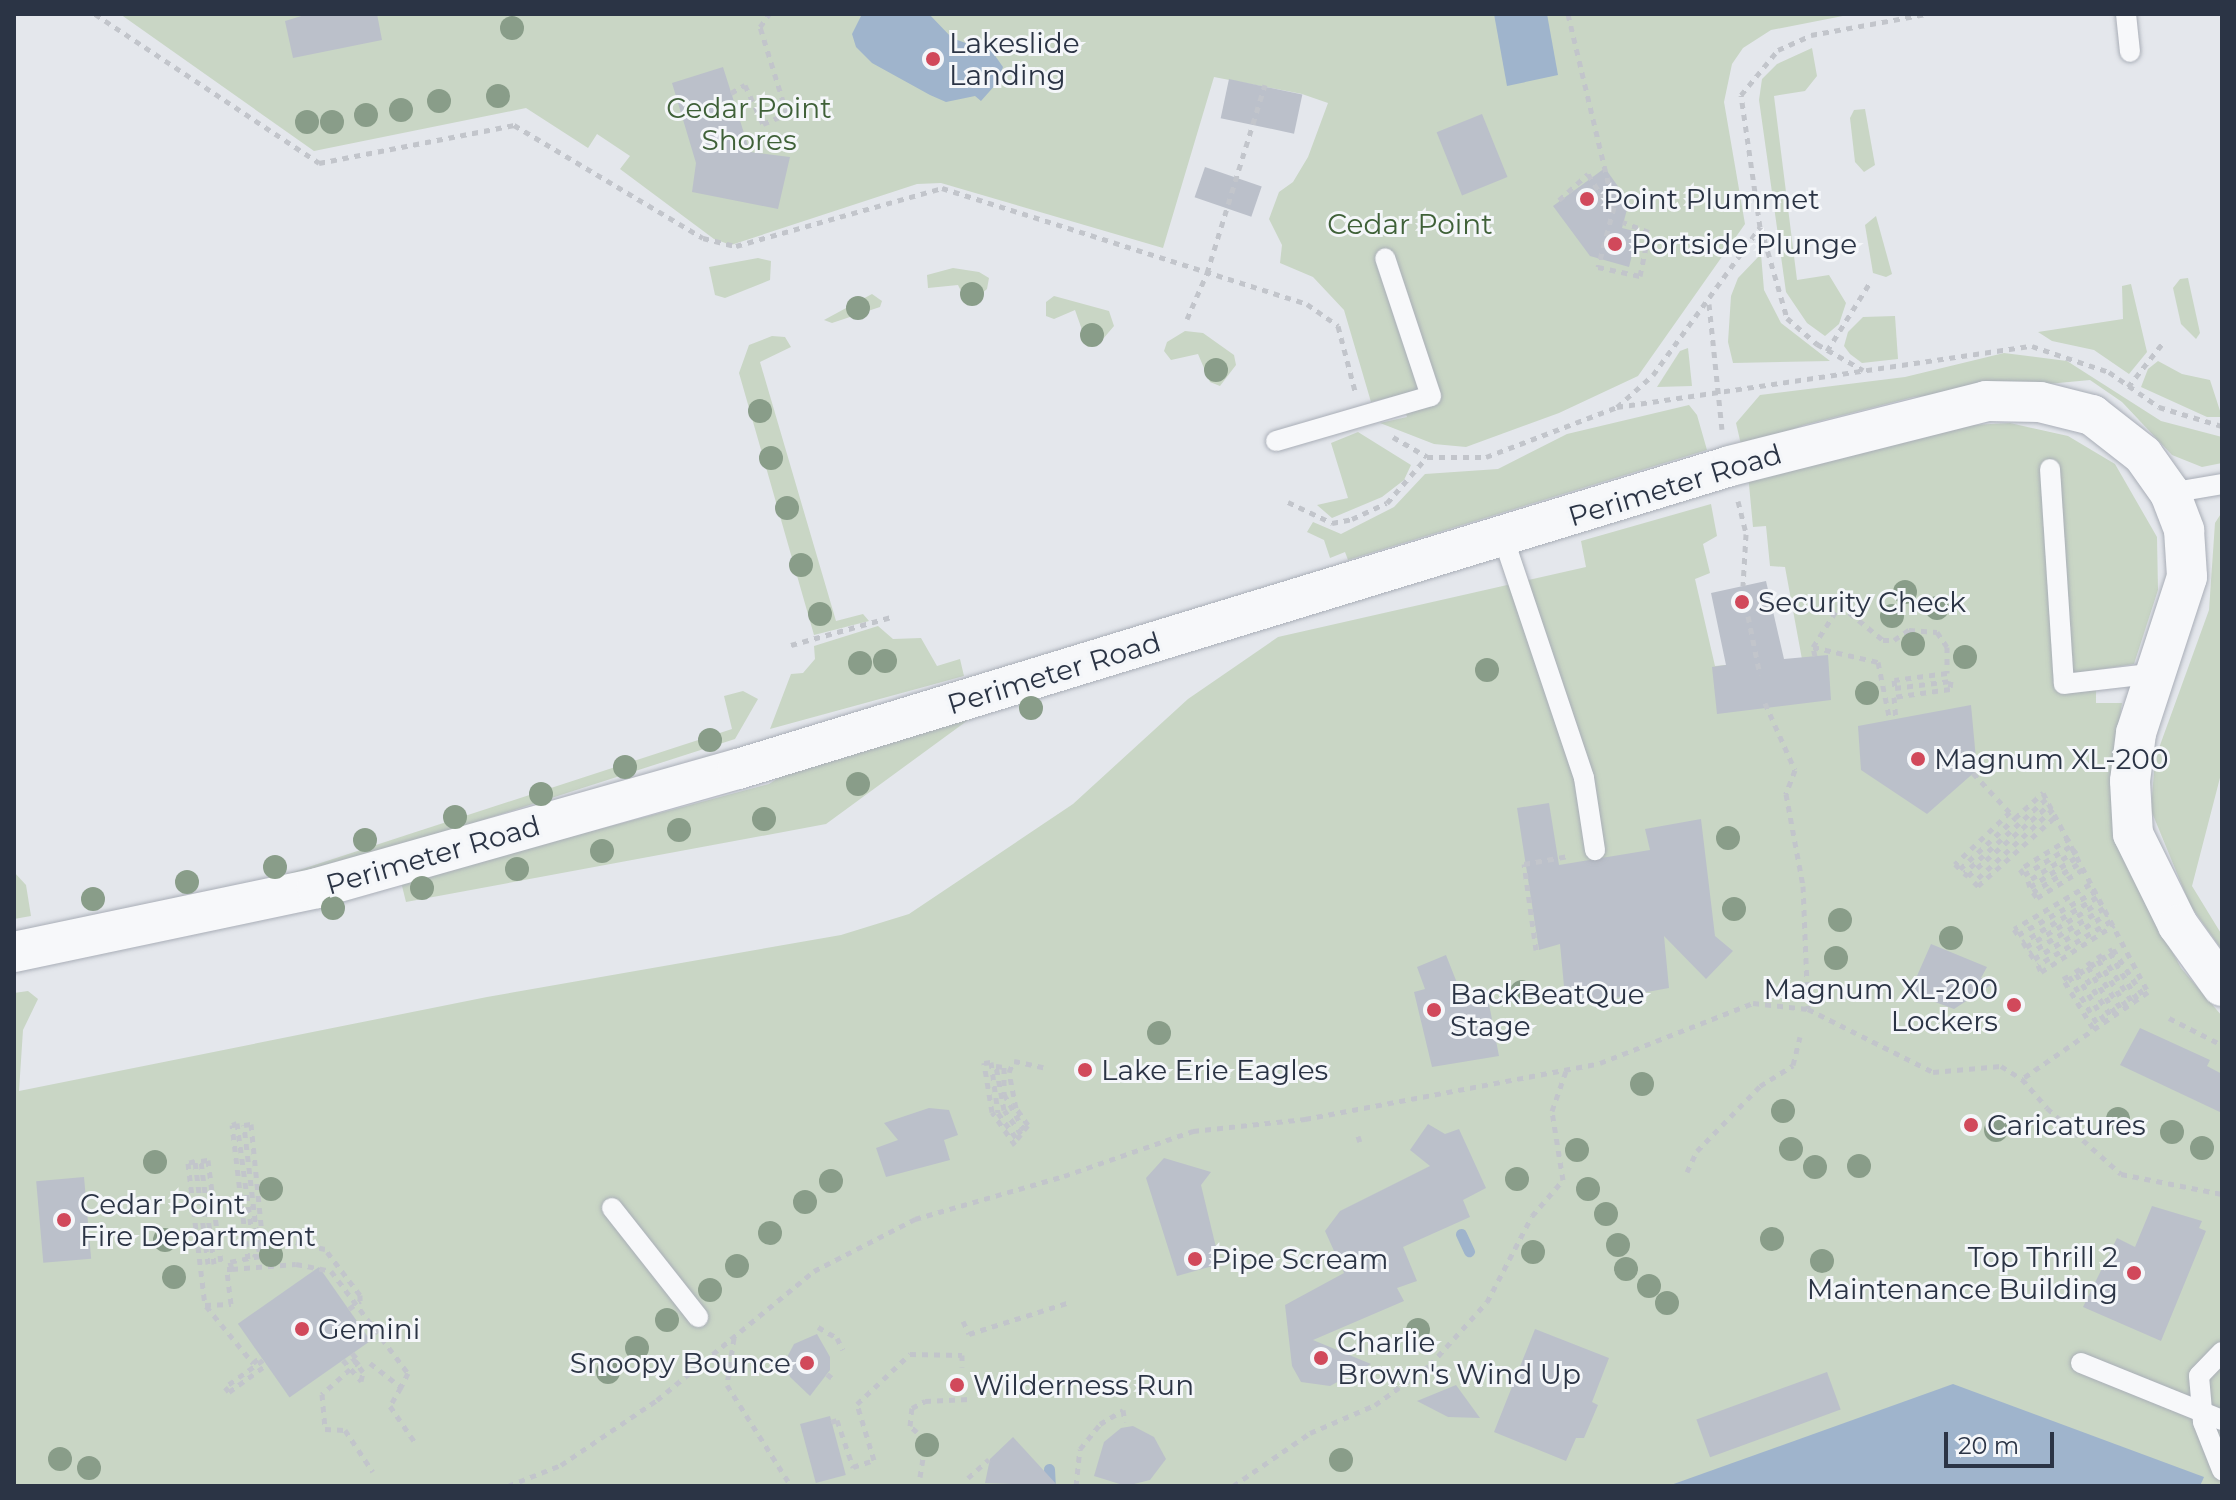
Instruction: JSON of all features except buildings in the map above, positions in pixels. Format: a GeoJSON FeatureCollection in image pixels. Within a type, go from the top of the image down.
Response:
{"type":"FeatureCollection","features":[{"type":"Feature","properties":{"kind":"street","name":"Perimeter Road"},"geometry":{"type":"LineString","coordinates":[[14,952],[317,888],[738,769],[1730,466],[1986,401],[2040,402],[2092,415],[2143,455],[2170,493]]}},
{"type":"Feature","properties":{"kind":"street"},"geometry":{"type":"LineString","coordinates":[[2170,493],[2184,530],[2187,577],[2136,733],[2130,781],[2133,834],[2178,925],[2222,986]]}},
{"type":"Feature","properties":{"kind":"lane"},"geometry":{"type":"LineString","coordinates":[[2126,14],[2130,52]]}},
{"type":"Feature","properties":{"kind":"lane"},"geometry":{"type":"LineString","coordinates":[[1276,441],[1431,396],[1385,258]]}},
{"type":"Feature","properties":{"kind":"lane"},"geometry":{"type":"LineString","coordinates":[[2050,469],[2064,684],[2158,673]]}},
{"type":"Feature","properties":{"kind":"lane"},"geometry":{"type":"LineString","coordinates":[[2170,493],[2222,484]]}},
{"type":"Feature","properties":{"kind":"lane"},"geometry":{"type":"LineString","coordinates":[[1503,537],[1584,778],[1595,850]]}},
{"type":"Feature","properties":{"kind":"lane"},"geometry":{"type":"LineString","coordinates":[[612,1208],[698,1317]]}},
{"type":"Feature","properties":{"kind":"lane"},"geometry":{"type":"LineString","coordinates":[[2222,1352],[2199,1376],[2202,1412],[2222,1470]]}},
{"type":"Feature","properties":{"kind":"lane"},"geometry":{"type":"LineString","coordinates":[[2081,1363],[2222,1420]]}},
{"type":"Feature","properties":{"kind":"path"},"geometry":{"type":"LineString","coordinates":[[95,14],[319,163],[514,125],[703,238],[736,246],[942,188],[1307,304],[1338,326],[1364,415],[1377,428],[1427,457],[1486,457],[1617,407],[1715,393],[1709,303]]}},
{"type":"Feature","properties":{"kind":"path"},"geometry":{"type":"LineString","coordinates":[[731,93],[745,85],[763,124],[787,114],[760,27],[769,14]]}},
{"type":"Feature","properties":{"kind":"path"},"geometry":{"type":"LineString","coordinates":[[1568,14],[1591,95],[1614,207],[1613,223],[1598,267],[1640,276],[1649,232],[1623,222]]}},
{"type":"Feature","properties":{"kind":"path"},"geometry":{"type":"LineString","coordinates":[[1863,370],[1827,351],[1787,318],[1760,227],[1741,95],[1778,50],[1811,35],[1927,14]]}},
{"type":"Feature","properties":{"kind":"path"},"geometry":{"type":"LineString","coordinates":[[1187,319],[1207,273],[1265,85]]}},
{"type":"Feature","properties":{"kind":"path"},"geometry":{"type":"LineString","coordinates":[[1559,200],[1588,174],[1613,214]]}},
{"type":"Feature","properties":{"kind":"path"},"geometry":{"type":"LineString","coordinates":[[1617,407],[1653,375],[1709,303],[1760,227]]}},
{"type":"Feature","properties":{"kind":"path"},"geometry":{"type":"LineString","coordinates":[[1827,351],[1869,284]]}},
{"type":"Feature","properties":{"kind":"path"},"geometry":{"type":"LineString","coordinates":[[2128,387],[2162,344]]}},
{"type":"Feature","properties":{"kind":"path"},"geometry":{"type":"LineString","coordinates":[[1288,502],[1332,523],[1352,519],[1387,503],[1427,457]]}},
{"type":"Feature","properties":{"kind":"path"},"geometry":{"type":"LineString","coordinates":[[1813,647],[1878,662],[1893,720],[1894,697],[1950,689],[1951,681],[1895,688],[1894,680],[1947,673],[1947,647],[1937,632],[1909,630],[1894,640],[1883,640],[1840,605],[1813,647],[1815,656]]}},
{"type":"Feature","properties":{"kind":"path"},"geometry":{"type":"LineString","coordinates":[[1748,616],[1760,675]]}},
{"type":"Feature","properties":{"kind":"path"},"geometry":{"type":"LineString","coordinates":[[791,645],[891,617]]}},
{"type":"Feature","properties":{"kind":"path"},"geometry":{"type":"LineString","coordinates":[[1765,703],[1795,770],[1786,794],[1803,886],[1808,1009]]}},
{"type":"Feature","properties":{"kind":"path"},"geometry":{"type":"LineString","coordinates":[[1973,773],[2013,815]]}},
{"type":"Feature","properties":{"kind":"path"},"geometry":{"type":"LineString","coordinates":[[2013,815],[1960,869],[1955,864],[2013,815],[2043,793],[2083,861],[2080,867],[2037,898],[2033,892],[2080,867]]}},
{"type":"Feature","properties":{"kind":"path"},"geometry":{"type":"LineString","coordinates":[[2052,807],[1978,886],[1974,882],[2052,807]]}},
{"type":"Feature","properties":{"kind":"path"},"geometry":{"type":"LineString","coordinates":[[2052,807],[1968,876],[1964,873],[2052,807]]}},
{"type":"Feature","properties":{"kind":"path"},"geometry":{"type":"LineString","coordinates":[[2075,847],[2030,887],[2028,881],[2075,847]]}},
{"type":"Feature","properties":{"kind":"path"},"geometry":{"type":"LineString","coordinates":[[2075,847],[2024,875],[2020,869],[2075,847]]}},
{"type":"Feature","properties":{"kind":"path"},"geometry":{"type":"LineString","coordinates":[[1536,950],[1524,864],[1595,850]]}},
{"type":"Feature","properties":{"kind":"path"},"geometry":{"type":"LineString","coordinates":[[2022,1079],[2148,992],[2141,972],[2080,867]]}},
{"type":"Feature","properties":{"kind":"path"},"geometry":{"type":"LineString","coordinates":[[2090,884],[2014,929],[2018,935],[2101,903]]}},
{"type":"Feature","properties":{"kind":"path"},"geometry":{"type":"LineString","coordinates":[[2101,903],[2034,959],[2030,953],[2101,903]]}},
{"type":"Feature","properties":{"kind":"path"},"geometry":{"type":"LineString","coordinates":[[2101,903],[2026,947],[2023,942],[2101,903]]}},
{"type":"Feature","properties":{"kind":"path"},"geometry":{"type":"LineString","coordinates":[[2112,923],[2041,972],[2038,965],[2112,923]]}},
{"type":"Feature","properties":{"kind":"path"},"geometry":{"type":"LineString","coordinates":[[2113,949],[2126,1006],[2109,951],[2113,949]]}},
{"type":"Feature","properties":{"kind":"path"},"geometry":{"type":"LineString","coordinates":[[2102,955],[2126,1006],[2097,958],[2102,955]]}},
{"type":"Feature","properties":{"kind":"path"},"geometry":{"type":"LineString","coordinates":[[2091,962],[2126,1006],[2087,965],[2091,962]]}},
{"type":"Feature","properties":{"kind":"path"},"geometry":{"type":"LineString","coordinates":[[2098,1024],[2075,972],[2080,969],[2126,1006]]}},
{"type":"Feature","properties":{"kind":"path"},"geometry":{"type":"LineString","coordinates":[[2069,976],[2098,1024],[2063,979],[2069,976]]}},
{"type":"Feature","properties":{"kind":"path"},"geometry":{"type":"LineString","coordinates":[[508,1486],[561,1465],[657,1400],[814,1271],[915,1219],[1193,1131],[1305,1119],[1600,1063],[1753,1003],[1808,1009],[1933,1072],[2001,1066],[2022,1079],[2047,1108],[2121,1174],[2222,1194]]}},
{"type":"Feature","properties":{"kind":"path"},"geometry":{"type":"LineString","coordinates":[[2169,1018],[2222,1045]]}},
{"type":"Feature","properties":{"kind":"path"},"geometry":{"type":"LineString","coordinates":[[1687,1172],[1697,1151],[1760,1086],[1793,1065],[1800,1037]]}},
{"type":"Feature","properties":{"kind":"path"},"geometry":{"type":"LineString","coordinates":[[1015,1145],[992,1112],[984,1063],[991,1062],[998,1113],[1017,1139],[1021,1134],[1004,1110],[996,1066],[1004,1067],[1004,1094],[1024,1130],[1028,1125],[1016,1108],[1009,1072],[1014,1061],[1043,1067]]}},
{"type":"Feature","properties":{"kind":"path"},"geometry":{"type":"LineString","coordinates":[[1233,1486],[1310,1433],[1375,1405],[1419,1373],[1487,1302],[1532,1216],[1563,1180],[1552,1111],[1567,1070]]}},
{"type":"Feature","properties":{"kind":"path"},"geometry":{"type":"LineString","coordinates":[[237,1123],[251,1258],[232,1125],[237,1123]]}},
{"type":"Feature","properties":{"kind":"path"},"geometry":{"type":"LineString","coordinates":[[205,1305],[231,1304],[227,1269],[260,1256],[261,1245],[251,1124],[244,1125],[261,1245]]}},
{"type":"Feature","properties":{"kind":"path"},"geometry":{"type":"LineString","coordinates":[[208,1160],[214,1264],[201,1161],[208,1160]]}},
{"type":"Feature","properties":{"kind":"path"},"geometry":{"type":"LineString","coordinates":[[214,1264],[195,1161],[188,1163],[205,1305],[253,1363],[263,1361]]}},
{"type":"Feature","properties":{"kind":"path"},"geometry":{"type":"LineString","coordinates":[[261,1245],[287,1240],[325,1249],[360,1295],[360,1301],[349,1309]]}},
{"type":"Feature","properties":{"kind":"path"},"geometry":{"type":"LineString","coordinates":[[200,1265],[296,1264],[331,1271],[408,1373],[390,1406],[416,1444]]}},
{"type":"Feature","properties":{"kind":"path"},"geometry":{"type":"LineString","coordinates":[[963,1321],[969,1334],[1067,1303]]}},
{"type":"Feature","properties":{"kind":"path"},"geometry":{"type":"LineString","coordinates":[[818,1327],[837,1338],[843,1350]]}},
{"type":"Feature","properties":{"kind":"path"},"geometry":{"type":"LineString","coordinates":[[734,1337],[727,1385],[791,1486]]}},
{"type":"Feature","properties":{"kind":"path"},"geometry":{"type":"LineString","coordinates":[[343,1360],[361,1381],[363,1372],[351,1354],[359,1361],[322,1394],[325,1429],[345,1430],[373,1472]]}},
{"type":"Feature","properties":{"kind":"path"},"geometry":{"type":"LineString","coordinates":[[831,1422],[837,1420],[853,1467],[874,1460],[857,1404],[910,1354],[962,1355],[962,1367]]}},
{"type":"Feature","properties":{"kind":"path"},"geometry":{"type":"LineString","coordinates":[[263,1361],[229,1392],[225,1387],[263,1361]]}},
{"type":"Feature","properties":{"kind":"path"},"geometry":{"type":"LineString","coordinates":[[370,1363],[401,1387]]}},
{"type":"Feature","properties":{"kind":"path"},"geometry":{"type":"LineString","coordinates":[[920,1477],[926,1440],[910,1426],[912,1408],[925,1401],[969,1399]]}},
{"type":"Feature","properties":{"kind":"path"},"geometry":{"type":"LineString","coordinates":[[1076,1486],[1080,1449],[1100,1424],[1123,1410],[1125,1422]]}},
{"type":"Feature","properties":{"kind":"path"},"geometry":{"type":"LineString","coordinates":[[968,1478],[989,1459]]}},
{"type":"Feature","properties":{"kind":"green space","name":"Cedar Point Shores"},"geometry":{"type":"Polygon","coordinates":[[[120,14],[1853,14],[1771,30],[1743,48],[1732,64],[1724,102],[1745,224],[1638,376],[1559,413],[1466,447],[1434,444],[1380,423],[1407,417],[1400,395],[1371,402],[1344,310],[1313,277],[1280,263],[1282,245],[1269,219],[1279,192],[1293,182],[1308,157],[1328,103],[1302,94],[1214,77],[1163,248],[941,183],[917,184],[731,245],[714,239],[620,169],[630,156],[597,134],[588,148],[526,108],[314,151],[120,14]]]}},
{"type":"Feature","properties":{"kind":"green space"},"geometry":{"type":"Polygon","coordinates":[[[1812,48],[1817,76],[1805,91],[1774,96],[1797,280],[1829,275],[1846,303],[1839,324],[1825,336],[1807,323],[1786,292],[1759,100],[1762,79],[1777,64],[1812,48]]]}},
{"type":"Feature","properties":{"kind":"green space"},"geometry":{"type":"Polygon","coordinates":[[[1865,109],[1875,165],[1864,172],[1855,162],[1850,118],[1854,110],[1865,109]]]}},
{"type":"Feature","properties":{"kind":"green space"},"geometry":{"type":"Polygon","coordinates":[[[1876,216],[1892,274],[1886,277],[1873,273],[1865,225],[1876,216]]]}},
{"type":"Feature","properties":{"kind":"green space"},"geometry":{"type":"Polygon","coordinates":[[[1761,254],[1764,290],[1781,323],[1830,361],[1733,363],[1728,342],[1731,296],[1738,278],[1761,254]]]}},
{"type":"Feature","properties":{"kind":"green space"},"geometry":{"type":"Polygon","coordinates":[[[758,258],[771,261],[770,280],[725,298],[715,295],[709,267],[758,258]]]}},
{"type":"Feature","properties":{"kind":"green space"},"geometry":{"type":"Polygon","coordinates":[[[953,268],[979,272],[989,278],[987,289],[968,305],[958,285],[928,288],[927,275],[953,268]]]}},
{"type":"Feature","properties":{"kind":"green space"},"geometry":{"type":"Polygon","coordinates":[[[2188,278],[2200,333],[2196,339],[2181,324],[2173,288],[2180,279],[2188,278]]]}},
{"type":"Feature","properties":{"kind":"green space"},"geometry":{"type":"Polygon","coordinates":[[[2131,284],[2147,352],[2129,374],[2094,350],[2052,341],[2038,332],[2123,319],[2122,286],[2131,284]]]}},
{"type":"Feature","properties":{"kind":"green space"},"geometry":{"type":"Polygon","coordinates":[[[872,294],[882,301],[880,307],[832,323],[824,320],[872,294]]]}},
{"type":"Feature","properties":{"kind":"green space"},"geometry":{"type":"Polygon","coordinates":[[[1054,296],[1109,311],[1114,326],[1097,346],[1088,347],[1075,310],[1054,319],[1046,316],[1046,302],[1054,296]]]}},
{"type":"Feature","properties":{"kind":"green space"},"geometry":{"type":"Polygon","coordinates":[[[1895,316],[1898,359],[1862,363],[1844,346],[1848,332],[1863,317],[1895,316]]]}},
{"type":"Feature","properties":{"kind":"green space"},"geometry":{"type":"Polygon","coordinates":[[[1185,331],[1203,333],[1234,355],[1236,365],[1220,386],[1210,382],[1198,354],[1171,360],[1164,351],[1167,342],[1185,331]]]}},
{"type":"Feature","properties":{"kind":"green space"},"geometry":{"type":"Polygon","coordinates":[[[772,336],[785,337],[791,347],[760,362],[836,621],[863,614],[869,621],[814,635],[739,373],[749,345],[772,336]]]}},
{"type":"Feature","properties":{"kind":"green space"},"geometry":{"type":"Polygon","coordinates":[[[1688,348],[1692,386],[1657,387],[1680,351],[1688,348]]]}},
{"type":"Feature","properties":{"kind":"green space"},"geometry":{"type":"Polygon","coordinates":[[[2004,353],[2067,361],[2161,421],[2222,437],[2222,463],[2202,467],[2172,455],[2122,402],[2090,380],[1914,397],[1804,425],[1742,449],[1736,423],[1760,395],[1905,377],[2004,353]]]}},
{"type":"Feature","properties":{"kind":"green space"},"geometry":{"type":"Polygon","coordinates":[[[2158,361],[2182,374],[2210,380],[2222,417],[2207,417],[2141,387],[2148,369],[2158,361]]]}},
{"type":"Feature","properties":{"kind":"green space"},"geometry":{"type":"Polygon","coordinates":[[[1689,405],[1697,415],[1707,450],[1348,560],[1345,552],[1330,558],[1324,540],[1307,532],[1313,522],[1341,534],[1394,507],[1425,474],[1498,469],[1567,434],[1689,405]]]}},
{"type":"Feature","properties":{"kind":"green space"},"geometry":{"type":"Polygon","coordinates":[[[2010,423],[2068,436],[2115,464],[2157,537],[2158,590],[2134,664],[2096,670],[2096,703],[2122,703],[2111,776],[2117,838],[2130,872],[2181,968],[2222,1016],[2222,1486],[14,1486],[14,993],[28,991],[38,999],[23,1030],[19,1091],[487,997],[841,935],[909,914],[1073,804],[1188,699],[1278,637],[1586,567],[1581,541],[1711,504],[1717,536],[1703,544],[1710,573],[1695,579],[1715,666],[1735,664],[1806,681],[1785,567],[1770,566],[1766,526],[1753,527],[1748,474],[1934,427],[2010,423]]]}},
{"type":"Feature","properties":{"kind":"green space"},"geometry":{"type":"Polygon","coordinates":[[[1358,432],[1411,465],[1404,480],[1382,497],[1332,518],[1317,505],[1348,498],[1331,443],[1358,432]]]}},
{"type":"Feature","properties":{"kind":"green space"},"geometry":{"type":"Polygon","coordinates":[[[2222,512],[2222,770],[2192,886],[2222,935],[2222,950],[2190,905],[2151,810],[2155,759],[2209,610],[2215,523],[2222,512]]]}},
{"type":"Feature","properties":{"kind":"green space"},"geometry":{"type":"Polygon","coordinates":[[[878,626],[893,639],[921,638],[937,666],[960,659],[964,676],[770,729],[791,674],[803,673],[815,659],[814,646],[878,626]]]}},
{"type":"Feature","properties":{"kind":"green space"},"geometry":{"type":"Polygon","coordinates":[[[743,691],[758,699],[735,739],[433,836],[250,886],[732,729],[724,696],[743,691]]]}},
{"type":"Feature","properties":{"kind":"green space"},"geometry":{"type":"Polygon","coordinates":[[[975,715],[826,824],[406,902],[401,882],[769,784],[820,751],[975,715]]]}},
{"type":"Feature","properties":{"kind":"green space"},"geometry":{"type":"Polygon","coordinates":[[[14,872],[26,885],[31,916],[14,919],[14,872]]]}},
{"type":"Feature","properties":{"kind":"water","name":"Lakeslide Landing"},"geometry":{"type":"Polygon","coordinates":[[[862,14],[929,14],[952,38],[971,45],[984,40],[1003,67],[997,83],[981,101],[975,96],[946,102],[930,95],[872,63],[856,47],[852,34],[862,14]]]}},
{"type":"Feature","properties":{"kind":"water"},"geometry":{"type":"Polygon","coordinates":[[[1494,14],[1547,14],[1558,75],[1507,86],[1494,14]]]}},
{"type":"Feature","properties":{"kind":"water"},"geometry":{"type":"Polygon","coordinates":[[[1953,1384],[2204,1477],[2200,1486],[1668,1486],[1953,1384]]]}},
{"type":"Feature","properties":{"kind":"waterway"},"geometry":{"type":"LineString","coordinates":[[1461,1234],[1469,1251]]}},
{"type":"Feature","properties":{"kind":"waterway"},"geometry":{"type":"LineString","coordinates":[[1049,1469],[1050,1486]]}},
{"type":"Feature","properties":{"kind":"place","name":"Lakeslide Landing"},"geometry":{"type":"Point","coordinates":[933,59]}},
{"type":"Feature","properties":{"kind":"place","name":"Point Plummet"},"geometry":{"type":"Point","coordinates":[1587,199]}},
{"type":"Feature","properties":{"kind":"place","name":"Portside Plunge"},"geometry":{"type":"Point","coordinates":[1615,244]}},
{"type":"Feature","properties":{"kind":"place","name":"Security Check"},"geometry":{"type":"Point","coordinates":[1742,602]}},
{"type":"Feature","properties":{"kind":"place","name":"Magnum XL-200"},"geometry":{"type":"Point","coordinates":[1918,759]}},
{"type":"Feature","properties":{"kind":"place","name":"Magnum XL-200 Lockers"},"geometry":{"type":"Point","coordinates":[2014,1005]}},
{"type":"Feature","properties":{"kind":"place","name":"BackBeatQue Stage"},"geometry":{"type":"Point","coordinates":[1434,1010]}},
{"type":"Feature","properties":{"kind":"place","name":"Lake Erie Eagles"},"geometry":{"type":"Point","coordinates":[1085,1070]}},
{"type":"Feature","properties":{"kind":"place","name":"Caricatures"},"geometry":{"type":"Point","coordinates":[1971,1125]}},
{"type":"Feature","properties":{"kind":"place","name":"Cedar Point Fire Department"},"geometry":{"type":"Point","coordinates":[64,1220]}},
{"type":"Feature","properties":{"kind":"place","name":"Pipe Scream"},"geometry":{"type":"Point","coordinates":[1195,1259]}},
{"type":"Feature","properties":{"kind":"place","name":"Top Thrill 2 Maintenance Building"},"geometry":{"type":"Point","coordinates":[2134,1273]}},
{"type":"Feature","properties":{"kind":"place","name":"Gemini"},"geometry":{"type":"Point","coordinates":[302,1329]}},
{"type":"Feature","properties":{"kind":"place","name":"Charlie Brown's Wind Up"},"geometry":{"type":"Point","coordinates":[1321,1358]}},
{"type":"Feature","properties":{"kind":"place","name":"Snoopy Bounce"},"geometry":{"type":"Point","coordinates":[807,1363]}},
{"type":"Feature","properties":{"kind":"place","name":"Wilderness Run"},"geometry":{"type":"Point","coordinates":[957,1385]}},
{"type":"Feature","properties":{"kind":"park label","name":"Cedar Point"},"geometry":{"type":"Point","coordinates":[1410,224]}}]}
